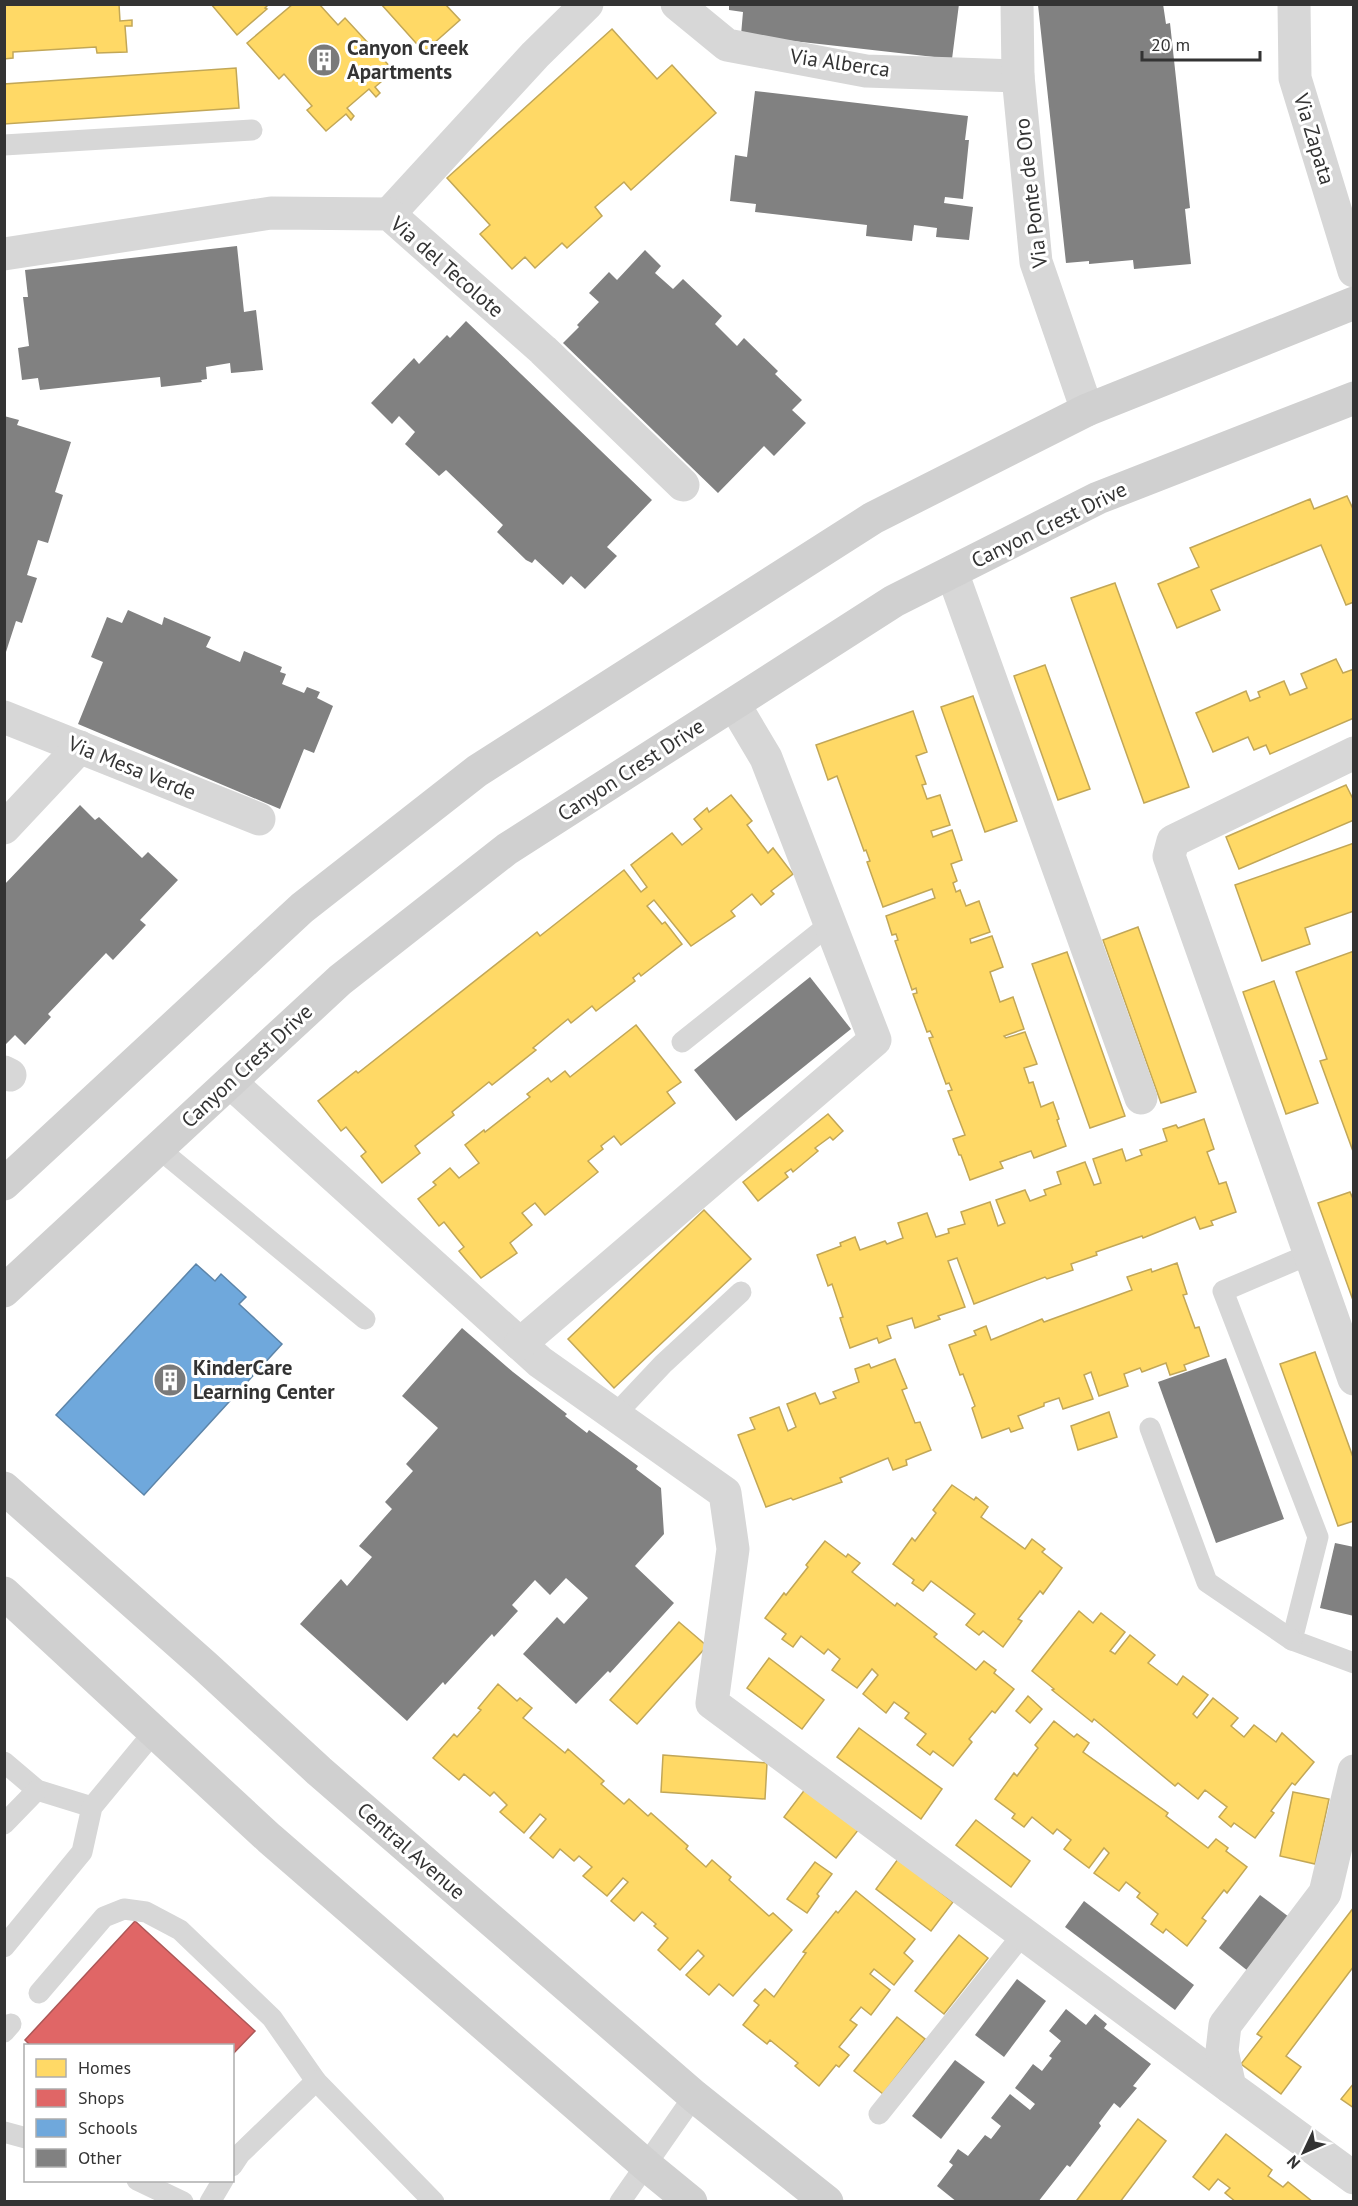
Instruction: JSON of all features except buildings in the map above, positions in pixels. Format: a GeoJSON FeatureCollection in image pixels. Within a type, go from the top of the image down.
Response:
{"type":"FeatureCollection","features":[{"type":"Feature","properties":{"kind":"main road"},"geometry":{"type":"LineString","coordinates":[[4,1184],[302,908],[477,771],[873,518],[1087,410],[1353,303]]}},
{"type":"Feature","properties":{"kind":"main road","name":"Canyon Crest Drive"},"geometry":{"type":"LineString","coordinates":[[4,1291],[340,980],[507,849],[894,601],[1098,498],[1353,398]]}},
{"type":"Feature","properties":{"kind":"main road","name":"Central Avenue"},"geometry":{"type":"LineString","coordinates":[[4,1488],[205,1666],[319,1771],[694,2096],[827,2202]]}},
{"type":"Feature","properties":{"kind":"main road"},"geometry":{"type":"LineString","coordinates":[[4,1593],[269,1838],[647,2166],[692,2202]]}},
{"type":"Feature","properties":{"kind":"street"},"geometry":{"type":"LineString","coordinates":[[389,214],[535,55],[587,4]]}},
{"type":"Feature","properties":{"kind":"street","name":"Via Alberca"},"geometry":{"type":"LineString","coordinates":[[677,4],[727,45],[866,71],[1018,76]]}},
{"type":"Feature","properties":{"kind":"street","name":"Via Ponte de Oro"},"geometry":{"type":"LineString","coordinates":[[1017,4],[1018,76],[1036,262],[1087,410]]}},
{"type":"Feature","properties":{"kind":"street","name":"Via Zapata"},"geometry":{"type":"LineString","coordinates":[[1294,4],[1295,78],[1353,271]]}},
{"type":"Feature","properties":{"kind":"street","name":"Via del Tecolote"},"geometry":{"type":"LineString","coordinates":[[4,254],[272,213],[389,214],[543,350],[684,485]]}},
{"type":"Feature","properties":{"kind":"street"},"geometry":{"type":"LineString","coordinates":[[952,572],[1142,1098]]}},
{"type":"Feature","properties":{"kind":"street"},"geometry":{"type":"LineString","coordinates":[[520,1344],[875,1040],[766,759],[734,704]]}},
{"type":"Feature","properties":{"kind":"street","name":"Via Mesa Verde"},"geometry":{"type":"LineString","coordinates":[[4,717],[259,819]]}},
{"type":"Feature","properties":{"kind":"street"},"geometry":{"type":"LineString","coordinates":[[4,828],[80,747]]}},
{"type":"Feature","properties":{"kind":"street"},"geometry":{"type":"LineString","coordinates":[[1353,753],[1173,841],[1169,856],[1353,1378]]}},
{"type":"Feature","properties":{"kind":"street"},"geometry":{"type":"LineString","coordinates":[[230,1082],[540,1362],[725,1493],[732,1549],[712,1703],[1353,2178]]}},
{"type":"Feature","properties":{"kind":"street"},"geometry":{"type":"LineString","coordinates":[[1230,2086],[1222,2052],[1225,2025],[1325,1893],[1353,1771]]}},
{"type":"Feature","properties":{"kind":"lane"},"geometry":{"type":"LineString","coordinates":[[4,145],[252,130]]}},
{"type":"Feature","properties":{"kind":"lane"},"geometry":{"type":"LineString","coordinates":[[682,1042],[830,924]]}},
{"type":"Feature","properties":{"kind":"lane"},"geometry":{"type":"LineString","coordinates":[[158,1149],[365,1319]]}},
{"type":"Feature","properties":{"kind":"lane"},"geometry":{"type":"LineString","coordinates":[[1292,1640],[1318,1537],[1223,1291],[1310,1254]]}},
{"type":"Feature","properties":{"kind":"lane"},"geometry":{"type":"LineString","coordinates":[[615,1415],[663,1364],[741,1292]]}},
{"type":"Feature","properties":{"kind":"lane"},"geometry":{"type":"LineString","coordinates":[[1150,1428],[1207,1582],[1292,1640],[1353,1663]]}},
{"type":"Feature","properties":{"kind":"lane"},"geometry":{"type":"LineString","coordinates":[[4,1947],[82,1852],[92,1807],[154,1732]]}},
{"type":"Feature","properties":{"kind":"lane"},"geometry":{"type":"LineString","coordinates":[[4,1761],[37,1790],[92,1807]]}},
{"type":"Feature","properties":{"kind":"lane"},"geometry":{"type":"LineString","coordinates":[[4,1824],[37,1790]]}},
{"type":"Feature","properties":{"kind":"lane"},"geometry":{"type":"LineString","coordinates":[[39,1993],[104,1917],[124,1909],[146,1912],[180,1930],[272,2018],[315,2081],[434,2202]]}},
{"type":"Feature","properties":{"kind":"lane"},"geometry":{"type":"LineString","coordinates":[[879,2114],[1023,1934]]}},
{"type":"Feature","properties":{"kind":"lane"},"geometry":{"type":"LineString","coordinates":[[234,2163],[240,2154],[315,2081]]}},
{"type":"Feature","properties":{"kind":"lane"},"geometry":{"type":"LineString","coordinates":[[620,2202],[694,2096]]}},
{"type":"Feature","properties":{"kind":"lane"},"geometry":{"type":"LineString","coordinates":[[4,2132],[24,2137]]}},
{"type":"Feature","properties":{"kind":"lane"},"geometry":{"type":"LineString","coordinates":[[140,2182],[183,2202]]}},
{"type":"Feature","properties":{"kind":"lane"},"geometry":{"type":"LineString","coordinates":[[210,2202],[223,2182]]}},
{"type":"Feature","properties":{"kind":"place","name":"Canyon Creek Apartments"},"geometry":{"type":"Point","coordinates":[324,60]}},
{"type":"Feature","properties":{"kind":"place","name":"KinderCare Learning Center"},"geometry":{"type":"Point","coordinates":[170,1380]}}]}
